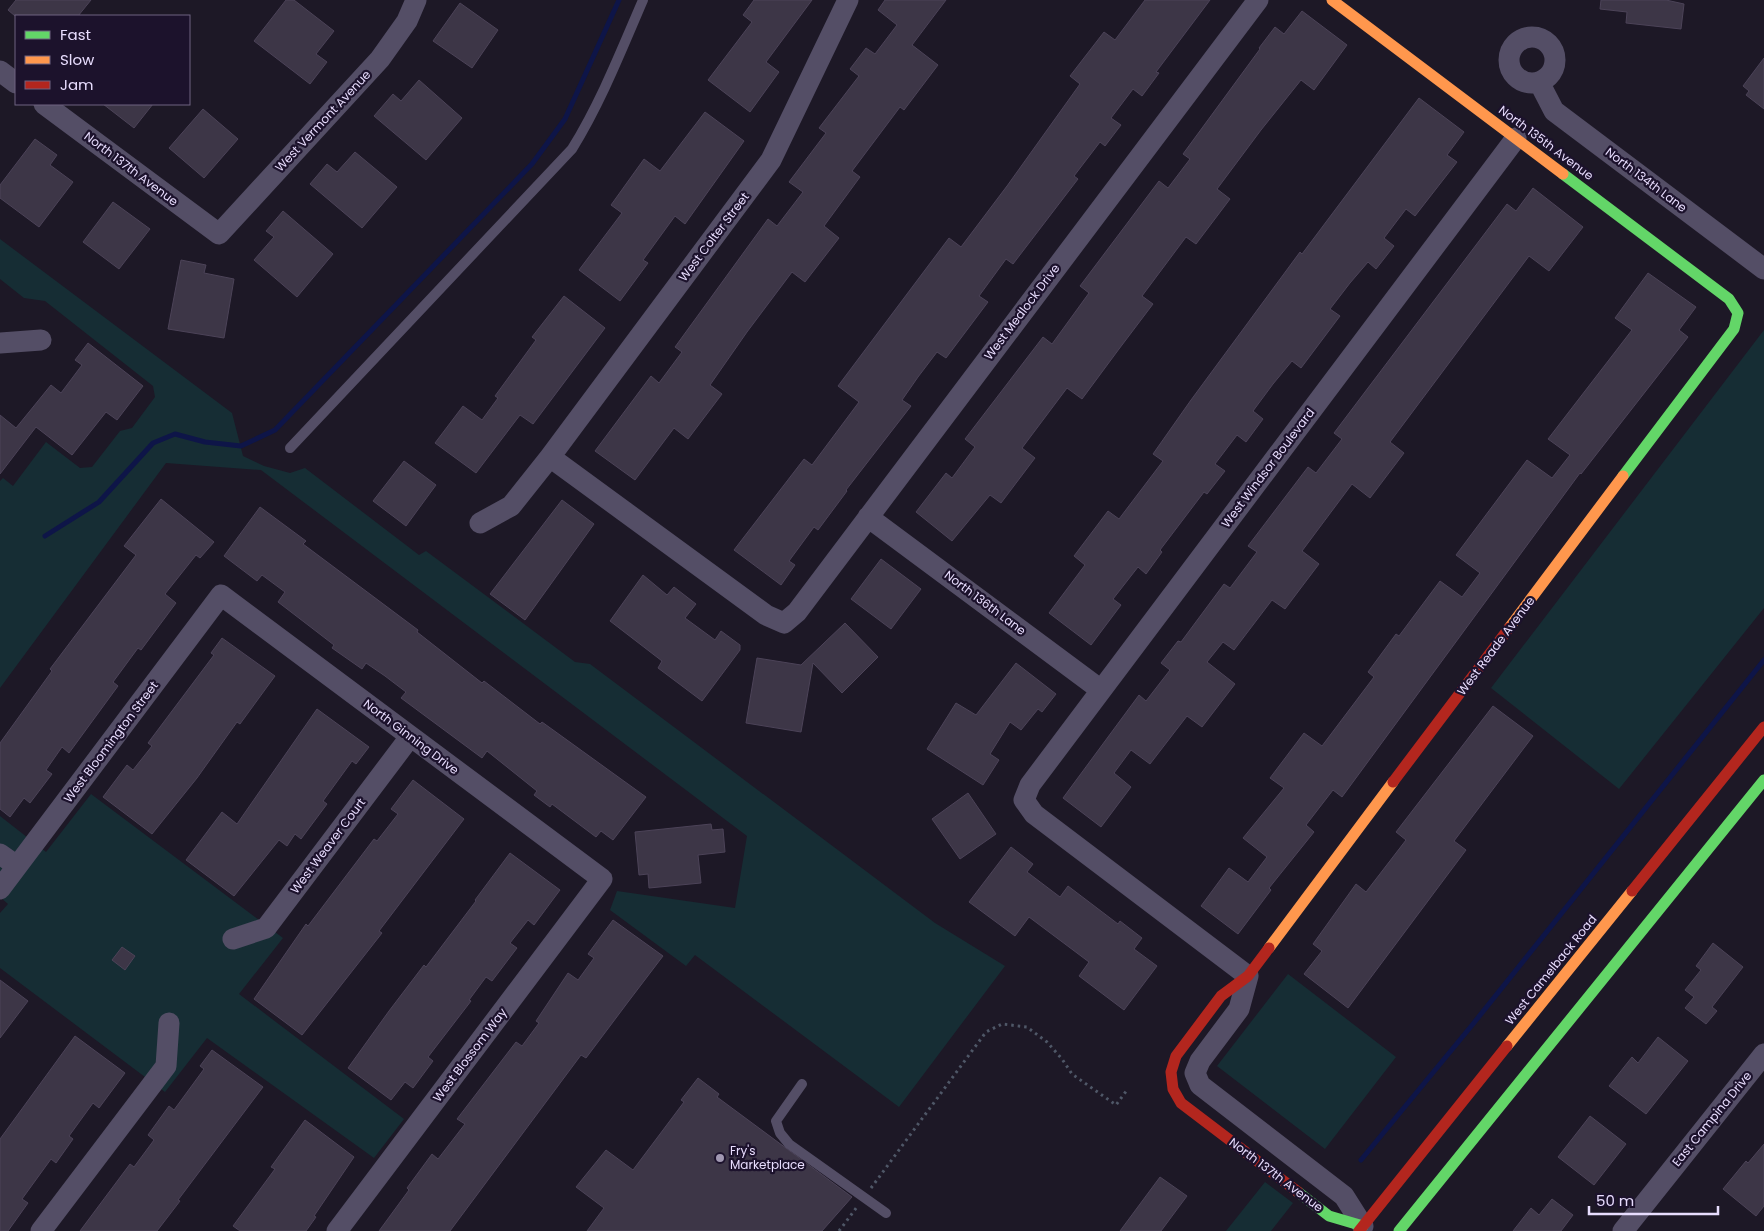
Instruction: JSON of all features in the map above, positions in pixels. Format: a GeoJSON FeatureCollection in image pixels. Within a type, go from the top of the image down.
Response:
{"type":"FeatureCollection","features":[{"type":"Feature","properties":{"kind":"street","name":"West Vermont Avenue"},"geometry":{"type":"LineString","coordinates":[[219,234],[380,59],[406,21],[416,0]]}},
{"type":"Feature","properties":{"kind":"street","name":"West Colter Street"},"geometry":{"type":"LineString","coordinates":[[480,523],[511,506],[550,457],[771,160],[848,0]]}},
{"type":"Feature","properties":{"kind":"street","name":"West Medlock Drive"},"geometry":{"type":"LineString","coordinates":[[550,457],[766,615],[784,622],[797,612],[1258,0]]}},
{"type":"Feature","properties":{"kind":"street","name":"North 135th Avenue"},"geometry":{"type":"LineString","coordinates":[[1332,0],[1729,299],[1738,313]]}},
{"type":"Feature","properties":{"kind":"street"},"geometry":{"type":"LineString","coordinates":[[0,71],[15,82]]}},
{"type":"Feature","properties":{"kind":"street","name":"North 134th Lane"},"geometry":{"type":"LineString","coordinates":[[1540,82],[1554,110],[1764,269]]}},
{"type":"Feature","properties":{"kind":"street","name":"North 137th Avenue"},"geometry":{"type":"LineString","coordinates":[[45,105],[219,234]]}},
{"type":"Feature","properties":{"kind":"street","name":"West Windsor Boulevard"},"geometry":{"type":"LineString","coordinates":[[1248,976],[1034,814],[1024,800],[1030,785],[1516,138]]}},
{"type":"Feature","properties":{"kind":"street","name":"West Reade Avenue"},"geometry":{"type":"LineString","coordinates":[[1171,1072],[1176,1056],[1221,996],[1248,976],[1734,329],[1738,313]]}},
{"type":"Feature","properties":{"kind":"street"},"geometry":{"type":"LineString","coordinates":[[0,343],[41,340]]}},
{"type":"Feature","properties":{"kind":"street","name":"North 136th Lane"},"geometry":{"type":"LineString","coordinates":[[868,517],[1101,690]]}},
{"type":"Feature","properties":{"kind":"street","name":"North Ginning Drive"},"geometry":{"type":"LineString","coordinates":[[221,596],[602,878]]}},
{"type":"Feature","properties":{"kind":"street","name":"West Bloomington Street"},"geometry":{"type":"LineString","coordinates":[[0,889],[8,860],[221,596]]}},
{"type":"Feature","properties":{"kind":"street","name":"West Camelback Road"},"geometry":{"type":"LineString","coordinates":[[1363,1229],[1764,727]]}},
{"type":"Feature","properties":{"kind":"street","name":"West Weaver Court"},"geometry":{"type":"LineString","coordinates":[[233,939],[266,928],[410,736]]}},
{"type":"Feature","properties":{"kind":"street"},"geometry":{"type":"LineString","coordinates":[[1399,1231],[1764,780]]}},
{"type":"Feature","properties":{"kind":"street","name":"West Blossom Way"},"geometry":{"type":"LineString","coordinates":[[337,1231],[602,878]]}},
{"type":"Feature","properties":{"kind":"street","name":"West Reade Avenue"},"geometry":{"type":"LineString","coordinates":[[1195,1073],[1200,1061],[1239,1009],[1248,976]]}},
{"type":"Feature","properties":{"kind":"street"},"geometry":{"type":"LineString","coordinates":[[1209,1012],[1228,1025]]}},
{"type":"Feature","properties":{"kind":"street"},"geometry":{"type":"LineString","coordinates":[[42,1231],[166,1066],[169,1023]]}},
{"type":"Feature","properties":{"kind":"street","name":"East Campina Drive"},"geometry":{"type":"LineString","coordinates":[[1623,1231],[1764,1054]]}},
{"type":"Feature","properties":{"kind":"street","name":"North 137th Avenue"},"geometry":{"type":"LineString","coordinates":[[1171,1072],[1172,1089],[1181,1103],[1329,1216],[1363,1229]]}},
{"type":"Feature","properties":{"kind":"street"},"geometry":{"type":"LineString","coordinates":[[1171,1072],[1195,1073]]}},
{"type":"Feature","properties":{"kind":"street","name":"North 137th Avenue"},"geometry":{"type":"LineString","coordinates":[[1195,1073],[1200,1085],[1344,1196],[1363,1229]]}},
{"type":"Feature","properties":{"kind":"lane"},"geometry":{"type":"LineString","coordinates":[[290,448],[572,149],[590,121],[643,0]]}},
{"type":"Feature","properties":{"kind":"lane"},"geometry":{"type":"LineString","coordinates":[[802,1084],[776,1121],[780,1133],[789,1144],[886,1213]]}},
{"type":"Feature","properties":{"kind":"path"},"geometry":{"type":"LineString","coordinates":[[839,1231],[986,1032],[1002,1024],[1027,1028],[1047,1042],[1062,1058],[1072,1074],[1116,1105],[1127,1090]]}},
{"type":"Feature","properties":{"kind":"shaded area"},"geometry":{"type":"Polygon","coordinates":[[[0,239],[232,413],[243,456],[264,466],[290,473],[305,468],[419,555],[426,551],[575,662],[590,664],[935,923],[1005,966],[899,1107],[695,955],[686,966],[610,910],[617,891],[735,908],[747,836],[261,470],[166,463],[0,688],[0,481],[3,478],[13,486],[46,442],[80,468],[92,467],[120,431],[132,428],[155,397],[153,386],[45,301],[24,298],[0,279],[0,239]]]}},
{"type":"Feature","properties":{"kind":"shaded area"},"geometry":{"type":"Polygon","coordinates":[[[1764,330],[1764,608],[1619,789],[1491,688],[1764,330]]]}},
{"type":"Feature","properties":{"kind":"shaded area"},"geometry":{"type":"Polygon","coordinates":[[[91,794],[283,938],[239,994],[404,1119],[374,1158],[207,1038],[165,1092],[0,968],[0,913],[8,904],[0,897],[0,816],[46,852],[91,794]]]}},
{"type":"Feature","properties":{"kind":"shaded area"},"geometry":{"type":"Polygon","coordinates":[[[1288,974],[1396,1057],[1325,1149],[1217,1066],[1288,974]]]}},
{"type":"Feature","properties":{"kind":"shaded area"},"geometry":{"type":"Polygon","coordinates":[[[1265,1182],[1293,1203],[1271,1231],[1226,1231],[1265,1182]]]}},
{"type":"Feature","properties":{"kind":"building"},"geometry":{"type":"Polygon","coordinates":[[[16,0],[91,0],[79,15],[15,16],[8,10],[16,0]]]}},
{"type":"Feature","properties":{"kind":"building"},"geometry":{"type":"Polygon","coordinates":[[[286,0],[294,0],[334,31],[316,54],[327,62],[310,84],[254,41],[286,0]]]}},
{"type":"Feature","properties":{"kind":"building"},"geometry":{"type":"Polygon","coordinates":[[[754,0],[812,0],[766,62],[779,72],[750,112],[708,80],[752,22],[743,15],[754,0]]]}},
{"type":"Feature","properties":{"kind":"building"},"geometry":{"type":"Polygon","coordinates":[[[885,0],[946,0],[912,45],[938,65],[904,110],[900,107],[852,171],[860,177],[824,226],[839,238],[805,282],[792,272],[710,385],[722,394],[688,439],[674,428],[635,480],[595,451],[651,376],[659,383],[682,352],[675,347],[768,219],[777,226],[803,192],[789,182],[826,133],[819,128],[859,76],[850,69],[866,48],[875,54],[897,25],[878,10],[885,0]]]}},
{"type":"Feature","properties":{"kind":"building"},"geometry":{"type":"Polygon","coordinates":[[[1145,0],[1210,0],[1156,72],[1159,73],[1142,96],[1133,89],[1111,118],[1121,125],[1105,146],[1100,142],[1074,176],[1078,179],[1013,264],[1006,259],[979,296],[988,302],[946,358],[937,352],[918,377],[902,400],[911,406],[846,490],[818,530],[814,527],[789,561],[795,565],[781,585],[734,550],[804,459],[812,465],[859,402],[838,386],[949,238],[961,247],[1007,186],[1080,84],[1070,76],[1104,32],[1115,40],[1145,0]]]}},
{"type":"Feature","properties":{"kind":"building"},"geometry":{"type":"Polygon","coordinates":[[[1601,0],[1666,0],[1684,4],[1681,29],[1626,23],[1627,12],[1600,9],[1601,0]]]}},
{"type":"Feature","properties":{"kind":"building"},"geometry":{"type":"Polygon","coordinates":[[[460,3],[498,30],[472,68],[433,41],[460,3]]]}},
{"type":"Feature","properties":{"kind":"building"},"geometry":{"type":"Polygon","coordinates":[[[1302,11],[1347,45],[1314,90],[1301,80],[1261,130],[1217,189],[1230,199],[1196,244],[1186,237],[1142,296],[1153,304],[1082,399],[1067,388],[1022,448],[1035,458],[1001,503],[990,495],[952,541],[916,512],[946,473],[952,478],[975,447],[965,439],[1043,337],[1052,344],[1089,293],[1080,286],[1159,181],[1168,188],[1190,159],[1183,154],[1275,27],[1284,34],[1302,11]]]}},
{"type":"Feature","properties":{"kind":"building"},"geometry":{"type":"Polygon","coordinates":[[[1764,58],[1764,109],[1746,95],[1749,91],[1743,86],[1764,58]]]}},
{"type":"Feature","properties":{"kind":"building"},"geometry":{"type":"Polygon","coordinates":[[[419,80],[462,118],[426,160],[374,116],[393,94],[401,101],[419,80]]]}},
{"type":"Feature","properties":{"kind":"building"},"geometry":{"type":"Polygon","coordinates":[[[1419,98],[1464,132],[1447,155],[1457,162],[1415,216],[1406,209],[1384,238],[1394,246],[1376,269],[1368,262],[1330,309],[1340,316],[1301,368],[1292,361],[1273,384],[1253,411],[1263,419],[1246,442],[1237,435],[1215,464],[1225,471],[1207,494],[1204,492],[1160,550],[1162,552],[1146,574],[1138,567],[1113,599],[1121,605],[1091,645],[1049,613],[1085,565],[1074,556],[1108,511],[1119,519],[1163,461],[1153,454],[1191,400],[1300,252],[1302,254],[1419,98]]]}},
{"type":"Feature","properties":{"kind":"building"},"geometry":{"type":"Polygon","coordinates":[[[104,105],[152,105],[134,128],[104,105]]]}},
{"type":"Feature","properties":{"kind":"building"},"geometry":{"type":"Polygon","coordinates":[[[203,109],[238,139],[204,178],[169,148],[203,109]]]}},
{"type":"Feature","properties":{"kind":"building"},"geometry":{"type":"Polygon","coordinates":[[[705,112],[744,141],[685,224],[675,216],[643,260],[648,263],[620,301],[579,270],[622,213],[611,205],[644,159],[660,171],[705,112]]]}},
{"type":"Feature","properties":{"kind":"building"},"geometry":{"type":"Polygon","coordinates":[[[35,139],[57,155],[50,165],[73,182],[39,227],[0,198],[0,185],[35,139]]]}},
{"type":"Feature","properties":{"kind":"building"},"geometry":{"type":"Polygon","coordinates":[[[355,152],[397,187],[362,228],[310,184],[327,164],[337,172],[355,152]]]}},
{"type":"Feature","properties":{"kind":"building"},"geometry":{"type":"Polygon","coordinates":[[[1533,188],[1583,227],[1549,271],[1529,256],[1390,442],[1404,453],[1370,498],[1352,484],[1302,551],[1319,564],[1285,609],[1272,600],[1234,650],[1223,642],[1207,662],[1235,684],[1202,727],[1187,716],[1150,764],[1131,750],[1114,773],[1131,787],[1101,827],[1063,798],[1139,695],[1146,701],[1170,670],[1161,663],[1178,641],[1181,642],[1224,584],[1230,588],[1257,552],[1248,546],[1308,467],[1316,473],[1342,439],[1334,433],[1507,204],[1516,211],[1533,188]]]}},
{"type":"Feature","properties":{"kind":"building"},"geometry":{"type":"Polygon","coordinates":[[[113,202],[150,229],[119,269],[83,242],[113,202]]]}},
{"type":"Feature","properties":{"kind":"building"},"geometry":{"type":"Polygon","coordinates":[[[283,211],[333,254],[297,297],[254,260],[274,237],[266,231],[283,211]]]}},
{"type":"Feature","properties":{"kind":"building"},"geometry":{"type":"Polygon","coordinates":[[[181,260],[206,265],[204,273],[234,279],[224,338],[168,329],[181,260]]]}},
{"type":"Feature","properties":{"kind":"building"},"geometry":{"type":"Polygon","coordinates":[[[1648,273],[1696,307],[1679,330],[1688,337],[1580,473],[1342,797],[1333,790],[1306,825],[1314,832],[1269,888],[1271,890],[1238,934],[1201,906],[1229,868],[1248,882],[1267,857],[1243,838],[1284,788],[1270,778],[1304,733],[1322,746],[1374,677],[1368,672],[1396,634],[1399,636],[1440,581],[1462,597],[1480,573],[1456,555],[1527,460],[1552,478],[1570,455],[1548,439],[1632,330],[1615,318],[1648,273]]]}},
{"type":"Feature","properties":{"kind":"building"},"geometry":{"type":"Polygon","coordinates":[[[564,296],[605,328],[533,424],[520,415],[476,473],[435,443],[463,406],[482,420],[498,398],[495,396],[536,340],[532,337],[564,296]]]}},
{"type":"Feature","properties":{"kind":"building"},"geometry":{"type":"Polygon","coordinates":[[[88,343],[143,386],[117,420],[106,412],[72,455],[36,427],[0,474],[0,415],[16,428],[51,385],[61,393],[82,365],[75,360],[88,343]]]}},
{"type":"Feature","properties":{"kind":"building"},"geometry":{"type":"Polygon","coordinates":[[[404,461],[436,485],[406,526],[373,501],[404,461]]]}},
{"type":"Feature","properties":{"kind":"building"},"geometry":{"type":"Polygon","coordinates":[[[161,499],[214,542],[200,558],[196,555],[165,594],[176,603],[141,650],[138,648],[113,682],[118,686],[69,753],[62,747],[46,770],[52,774],[30,803],[24,798],[10,817],[0,809],[0,743],[52,671],[50,669],[136,555],[124,546],[161,499]]]}},
{"type":"Feature","properties":{"kind":"building"},"geometry":{"type":"Polygon","coordinates":[[[562,500],[594,524],[525,620],[490,594],[562,500]]]}},
{"type":"Feature","properties":{"kind":"building"},"geometry":{"type":"Polygon","coordinates":[[[260,507],[306,541],[303,544],[418,630],[417,632],[482,683],[484,681],[540,724],[542,722],[646,797],[613,840],[601,831],[596,837],[552,804],[550,807],[534,795],[537,791],[487,751],[482,758],[401,698],[406,692],[385,676],[366,663],[362,669],[332,648],[334,645],[278,602],[285,592],[262,575],[257,581],[224,556],[260,507]]]}},
{"type":"Feature","properties":{"kind":"building"},"geometry":{"type":"Polygon","coordinates":[[[881,559],[921,589],[891,629],[851,599],[881,559]]]}},
{"type":"Feature","properties":{"kind":"building"},"geometry":{"type":"Polygon","coordinates":[[[643,575],[667,595],[674,587],[696,604],[685,618],[715,640],[721,631],[740,645],[740,650],[702,701],[658,668],[662,661],[610,621],[643,575]]]}},
{"type":"Feature","properties":{"kind":"building"},"geometry":{"type":"Polygon","coordinates":[[[845,623],[878,657],[842,693],[813,663],[801,732],[746,723],[757,658],[801,665],[845,623]]]}},
{"type":"Feature","properties":{"kind":"building"},"geometry":{"type":"Polygon","coordinates":[[[222,638],[275,676],[240,724],[237,722],[197,778],[152,834],[103,797],[127,765],[133,770],[152,746],[148,743],[214,655],[211,653],[222,638]]]}},
{"type":"Feature","properties":{"kind":"building"},"geometry":{"type":"Polygon","coordinates":[[[1016,663],[1056,694],[1042,712],[1038,709],[1021,730],[1010,722],[990,754],[999,760],[983,785],[927,749],[956,703],[976,715],[1016,663]]]}},
{"type":"Feature","properties":{"kind":"building"},"geometry":{"type":"Polygon","coordinates":[[[1493,706],[1533,736],[1454,841],[1466,850],[1348,1008],[1304,974],[1322,951],[1313,944],[1356,884],[1366,892],[1406,840],[1396,832],[1493,706]]]}},
{"type":"Feature","properties":{"kind":"building"},"geometry":{"type":"Polygon","coordinates":[[[317,709],[369,747],[356,764],[352,761],[323,801],[327,804],[301,839],[295,834],[287,846],[279,840],[234,896],[186,860],[222,812],[237,824],[317,709]]]}},
{"type":"Feature","properties":{"kind":"building"},"geometry":{"type":"Polygon","coordinates":[[[413,780],[464,819],[379,931],[382,933],[302,1035],[254,999],[306,924],[308,926],[374,839],[377,841],[398,814],[391,809],[413,780]]]}},
{"type":"Feature","properties":{"kind":"building"},"geometry":{"type":"Polygon","coordinates":[[[968,793],[996,834],[960,859],[932,819],[968,793]]]}},
{"type":"Feature","properties":{"kind":"building"},"geometry":{"type":"Polygon","coordinates":[[[711,824],[712,830],[723,829],[725,852],[698,855],[701,883],[649,888],[648,874],[639,875],[635,832],[711,824]]]}},
{"type":"Feature","properties":{"kind":"building"},"geometry":{"type":"Polygon","coordinates":[[[1011,847],[1033,864],[1027,872],[1060,897],[1068,886],[1118,924],[1120,921],[1142,938],[1134,949],[1157,966],[1124,1010],[1079,976],[1089,962],[1029,917],[1015,936],[969,902],[1011,847]]]}},
{"type":"Feature","properties":{"kind":"building"},"geometry":{"type":"Polygon","coordinates":[[[510,853],[560,890],[534,925],[528,920],[510,943],[517,948],[492,981],[486,977],[469,1000],[471,1001],[428,1057],[433,1061],[413,1088],[405,1082],[391,1100],[348,1068],[424,965],[426,967],[476,901],[510,853]]]}},
{"type":"Feature","properties":{"kind":"building"},"geometry":{"type":"Polygon","coordinates":[[[613,920],[663,956],[586,1058],[581,1055],[450,1231],[379,1231],[432,1154],[438,1159],[465,1124],[457,1119],[516,1042],[522,1046],[539,1023],[536,1021],[568,973],[578,980],[594,958],[588,954],[613,920]]]}},
{"type":"Feature","properties":{"kind":"building"},"geometry":{"type":"Polygon","coordinates":[[[1713,943],[1743,967],[1712,1007],[1717,1011],[1706,1024],[1685,1008],[1694,997],[1685,990],[1701,970],[1696,966],[1713,943]]]}},
{"type":"Feature","properties":{"kind":"building"},"geometry":{"type":"Polygon","coordinates":[[[122,947],[135,956],[125,970],[112,960],[122,947]]]}},
{"type":"Feature","properties":{"kind":"building"},"geometry":{"type":"Polygon","coordinates":[[[0,980],[28,1001],[0,1038],[0,980]]]}},
{"type":"Feature","properties":{"kind":"building"},"geometry":{"type":"Polygon","coordinates":[[[75,1036],[125,1073],[99,1108],[93,1103],[69,1136],[73,1139],[56,1163],[51,1159],[22,1199],[28,1203],[8,1231],[0,1231],[0,1139],[75,1036]]]}},
{"type":"Feature","properties":{"kind":"building"},"geometry":{"type":"Polygon","coordinates":[[[1658,1037],[1688,1061],[1646,1114],[1609,1086],[1632,1057],[1638,1063],[1658,1037]]]}},
{"type":"Feature","properties":{"kind":"building"},"geometry":{"type":"Polygon","coordinates":[[[212,1050],[263,1087],[178,1200],[180,1201],[157,1231],[80,1231],[130,1164],[134,1167],[154,1140],[148,1135],[169,1106],[174,1110],[204,1069],[200,1066],[212,1050]]]}},
{"type":"Feature","properties":{"kind":"building","name":"Fry's Marketplace"},"geometry":{"type":"Polygon","coordinates":[[[698,1078],[719,1094],[717,1097],[852,1197],[822,1231],[587,1231],[604,1208],[576,1187],[606,1150],[633,1170],[684,1102],[681,1100],[698,1078]]]}},
{"type":"Feature","properties":{"kind":"building"},"geometry":{"type":"Polygon","coordinates":[[[1590,1116],[1626,1144],[1594,1185],[1558,1157],[1590,1116]]]}},
{"type":"Feature","properties":{"kind":"building"},"geometry":{"type":"Polygon","coordinates":[[[305,1120],[354,1157],[306,1231],[240,1231],[233,1226],[275,1169],[271,1167],[305,1120]]]}},
{"type":"Feature","properties":{"kind":"building"},"geometry":{"type":"Polygon","coordinates":[[[1764,1144],[1764,1206],[1756,1216],[1723,1189],[1746,1161],[1748,1163],[1764,1144]]]}},
{"type":"Feature","properties":{"kind":"building"},"geometry":{"type":"Polygon","coordinates":[[[1160,1177],[1187,1196],[1161,1231],[1120,1231],[1160,1177]]]}},
{"type":"Feature","properties":{"kind":"building"},"geometry":{"type":"Polygon","coordinates":[[[1552,1199],[1573,1215],[1561,1231],[1513,1231],[1531,1208],[1539,1215],[1552,1199]]]}},
{"type":"Feature","properties":{"kind":"waterway"},"geometry":{"type":"LineString","coordinates":[[45,536],[99,502],[153,443],[175,434],[205,442],[241,446],[275,430],[532,164],[565,119],[619,0]]}},
{"type":"Feature","properties":{"kind":"waterway"},"geometry":{"type":"LineString","coordinates":[[1361,1160],[1473,1024],[1764,660]]}},
{"type":"Feature","properties":{"kind":"traffic: fast"},"geometry":{"type":"LineString","coordinates":[[1563,174],[1729,299],[1738,313],[1734,329],[1623,476]]}},
{"type":"Feature","properties":{"kind":"traffic: fast"},"geometry":{"type":"LineString","coordinates":[[1399,1231],[1764,780]]}},
{"type":"Feature","properties":{"kind":"traffic: fast"},"geometry":{"type":"LineString","coordinates":[[1298,1192],[1329,1216],[1363,1226]]}},
{"type":"Feature","properties":{"kind":"traffic: slow"},"geometry":{"type":"LineString","coordinates":[[1332,0],[1563,174]]}},
{"type":"Feature","properties":{"kind":"traffic: slow"},"geometry":{"type":"LineString","coordinates":[[1509,628],[1623,476]]}},
{"type":"Feature","properties":{"kind":"traffic: slow"},"geometry":{"type":"LineString","coordinates":[[1269,948],[1393,782]]}},
{"type":"Feature","properties":{"kind":"traffic: slow"},"geometry":{"type":"LineString","coordinates":[[1507,1046],[1632,891]]}},
{"type":"Feature","properties":{"kind":"traffic: jam"},"geometry":{"type":"LineString","coordinates":[[1393,782],[1509,628]]}},
{"type":"Feature","properties":{"kind":"traffic: jam"},"geometry":{"type":"LineString","coordinates":[[1632,891],[1764,727]]}},
{"type":"Feature","properties":{"kind":"traffic: jam"},"geometry":{"type":"LineString","coordinates":[[1269,948],[1248,976],[1221,996],[1176,1056],[1171,1072],[1173,1089],[1181,1103],[1298,1192]]}},
{"type":"Feature","properties":{"kind":"traffic: jam"},"geometry":{"type":"LineString","coordinates":[[1359,1231],[1507,1046]]}},
{"type":"Feature","properties":{"kind":"place","name":"Fry's Marketplace"},"geometry":{"type":"Point","coordinates":[720,1158]}}]}
